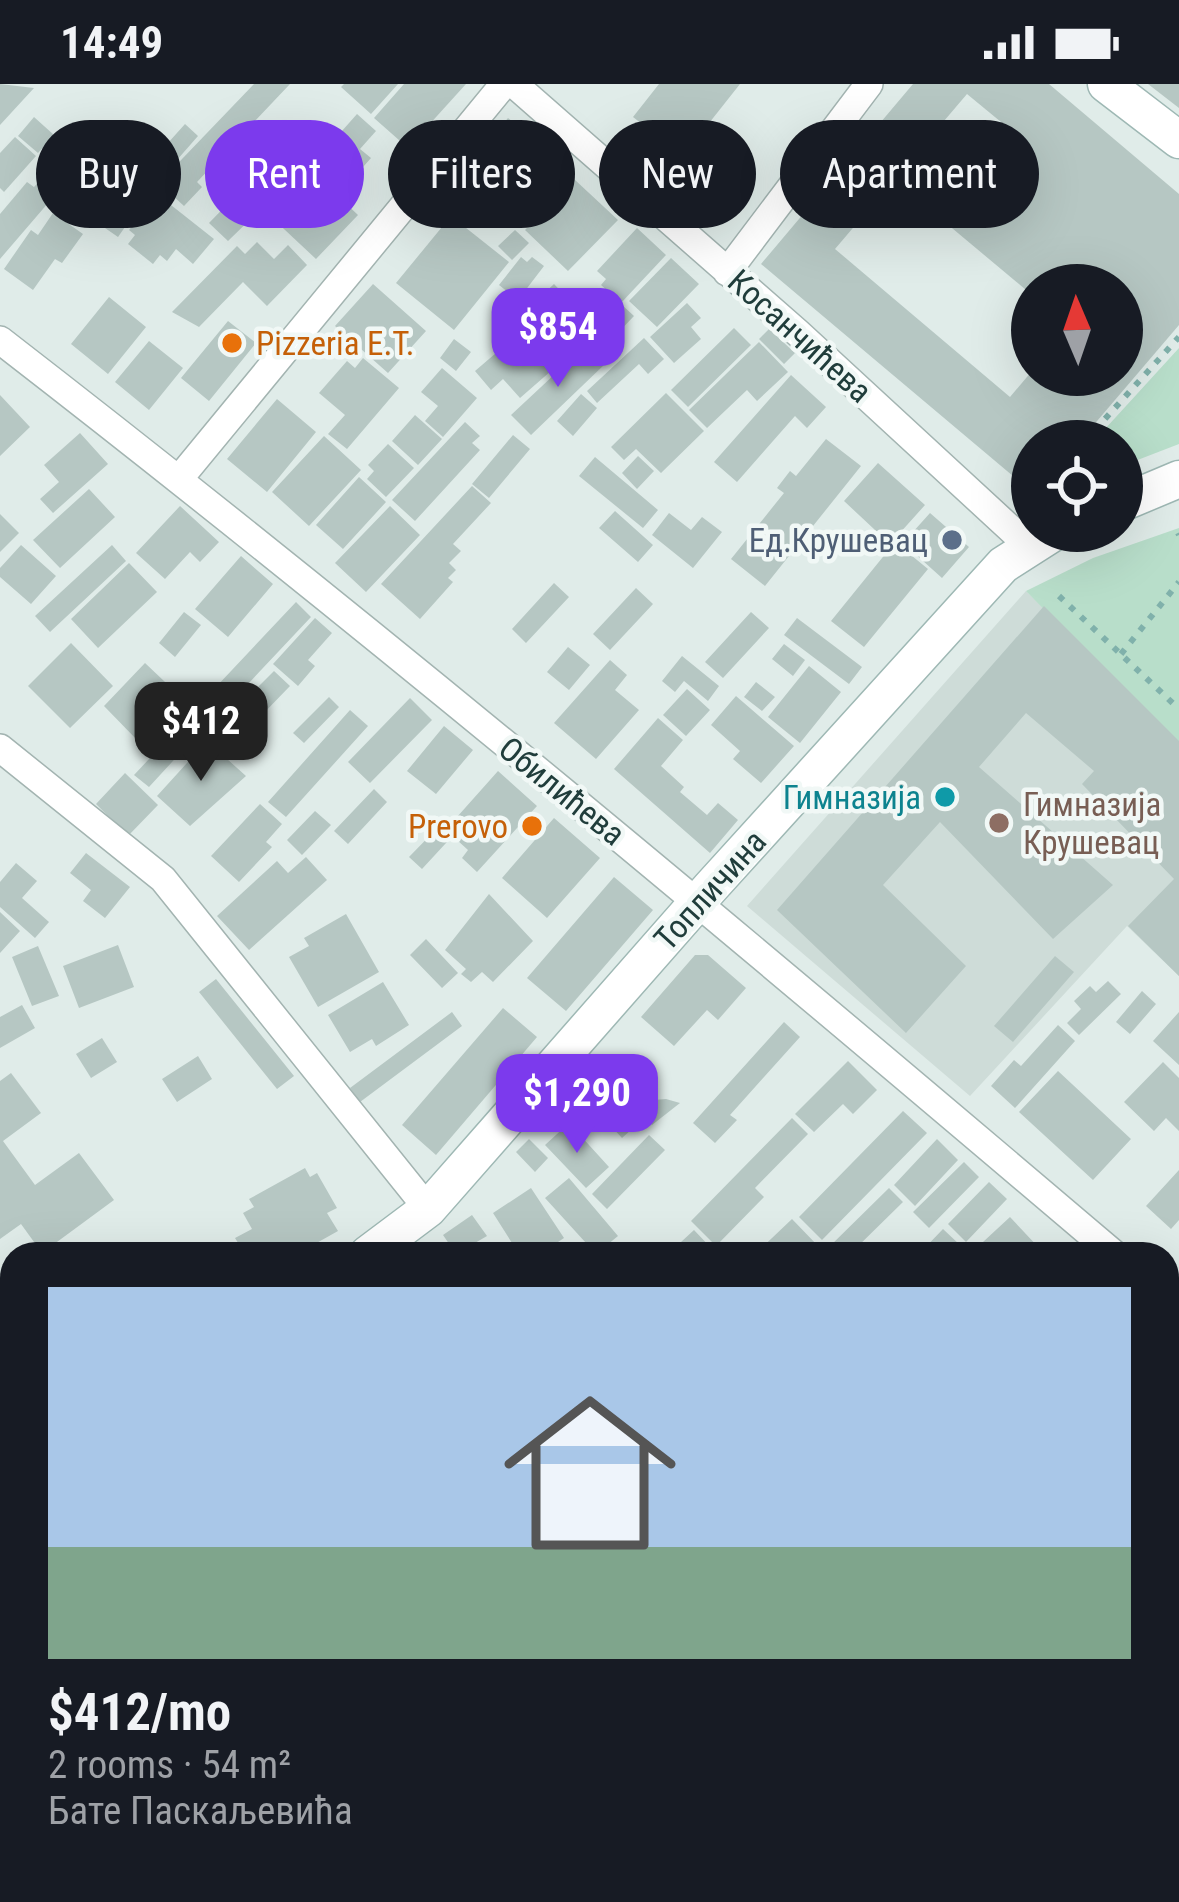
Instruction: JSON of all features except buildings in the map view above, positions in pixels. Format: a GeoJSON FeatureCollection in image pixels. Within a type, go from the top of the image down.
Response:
{"type":"FeatureCollection","features":[{"type":"Feature","properties":{"kind":"street"},"geometry":{"type":"LineString","coordinates":[[179,479],[504,84]]}},
{"type":"Feature","properties":{"kind":"street","name":"Косанчићева"},"geometry":{"type":"LineString","coordinates":[[514,84],[1011,512]]}},
{"type":"Feature","properties":{"kind":"street"},"geometry":{"type":"LineString","coordinates":[[727,272],[869,84]]}},
{"type":"Feature","properties":{"kind":"street"},"geometry":{"type":"LineString","coordinates":[[1106,84],[1179,140]]}},
{"type":"Feature","properties":{"kind":"street","name":"Обилићева"},"geometry":{"type":"LineString","coordinates":[[0,340],[179,479],[698,902],[1100,1242]]}},
{"type":"Feature","properties":{"kind":"street"},"geometry":{"type":"LineString","coordinates":[[1143,494],[1179,479]]}},
{"type":"Feature","properties":{"kind":"street","name":"Топличина"},"geometry":{"type":"LineString","coordinates":[[384,1242],[428,1209],[698,902],[1003,565],[1022,552]]}},
{"type":"Feature","properties":{"kind":"street"},"geometry":{"type":"LineString","coordinates":[[0,748],[163,879],[428,1209]]}},
{"type":"Feature","properties":{"kind":"path"},"geometry":{"type":"LineString","coordinates":[[1104,420],[1179,337]]}},
{"type":"Feature","properties":{"kind":"path"},"geometry":{"type":"LineString","coordinates":[[1121,654],[1179,581]]}},
{"type":"Feature","properties":{"kind":"path"},"geometry":{"type":"LineString","coordinates":[[1059,596],[1179,709]]}},
{"type":"Feature","properties":{"kind":"shaded area","name":"Гимназија Крушевац"},"geometry":{"type":"Polygon","coordinates":[[[1026,591],[1179,741],[1179,976],[1127,926],[970,1096],[747,906],[1026,591]]]}},
{"type":"Feature","properties":{"kind":"green space"},"geometry":{"type":"Polygon","coordinates":[[[1179,348],[1179,444],[1143,458],[1143,420],[1113,420],[1135,396],[1143,396],[1143,387],[1179,348]]]}},
{"type":"Feature","properties":{"kind":"green space"},"geometry":{"type":"Polygon","coordinates":[[[1179,528],[1179,747],[1026,591],[1110,552],[1143,552],[1143,541],[1179,528]]]}},
{"type":"Feature","properties":{"kind":"place","name":"Pizzeria E.T."},"geometry":{"type":"Point","coordinates":[232,343]}},
{"type":"Feature","properties":{"kind":"place","name":"Ед.Крушевац"},"geometry":{"type":"Point","coordinates":[952,540]}},
{"type":"Feature","properties":{"kind":"place","name":"Гимназија"},"geometry":{"type":"Point","coordinates":[945,797]}},
{"type":"Feature","properties":{"kind":"place","name":"Гимназија Крушевац"},"geometry":{"type":"Point","coordinates":[999,823]}},
{"type":"Feature","properties":{"kind":"place","name":"Prerovo"},"geometry":{"type":"Point","coordinates":[532,826]}}]}
